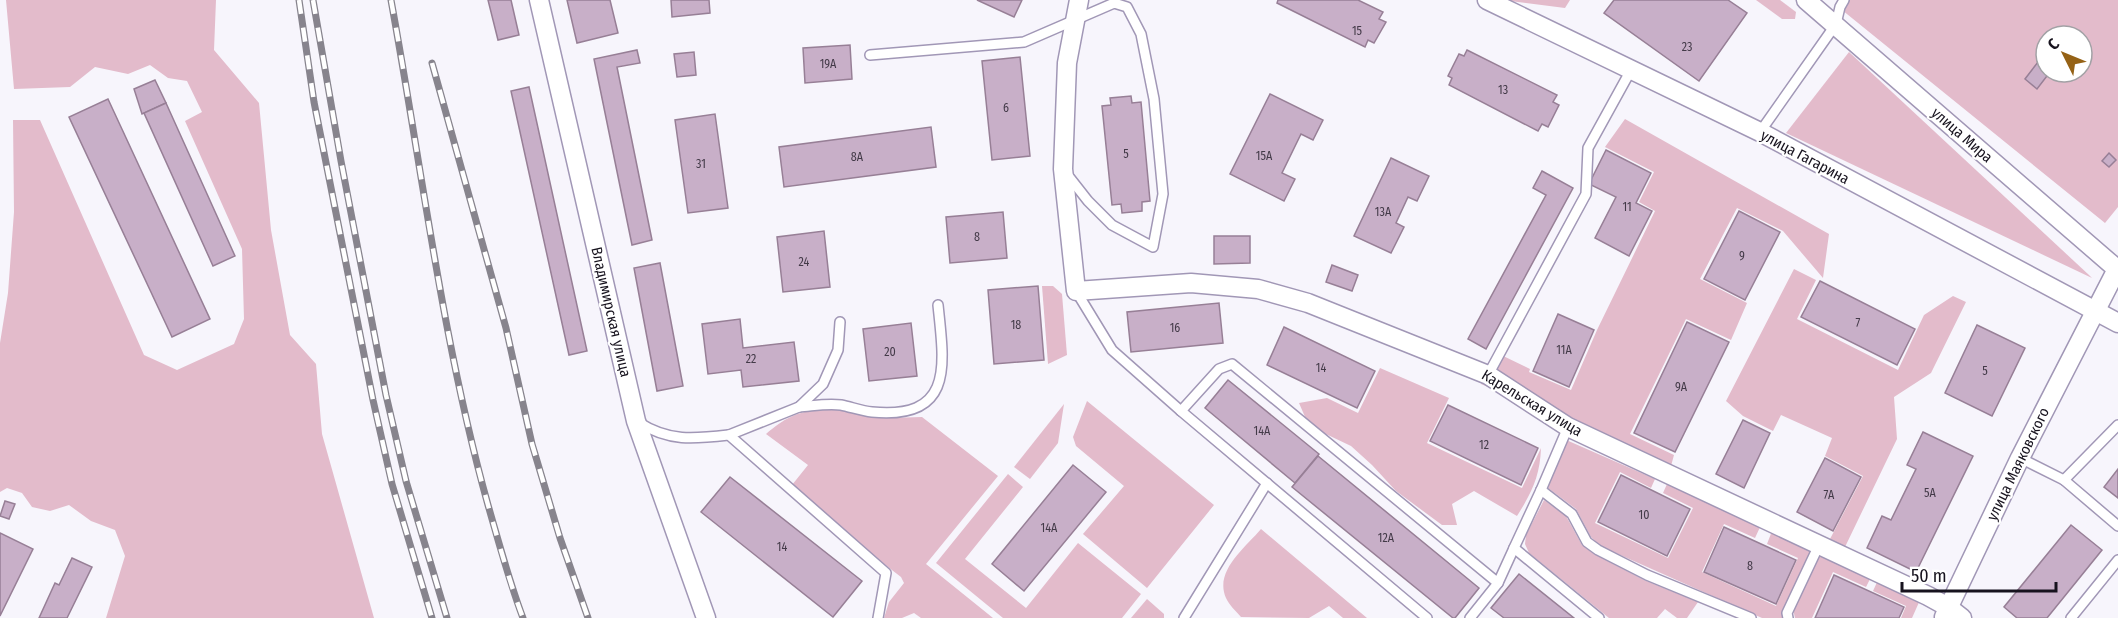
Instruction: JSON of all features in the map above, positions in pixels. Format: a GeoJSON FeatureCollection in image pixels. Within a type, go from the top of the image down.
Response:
{"type":"FeatureCollection","features":[{"type":"Feature","properties":{"kind":"street","name":"Владимирская улица"},"geometry":{"type":"LineString","coordinates":[[539,0],[636,421],[706,618]]}},
{"type":"Feature","properties":{"kind":"street"},"geometry":{"type":"LineString","coordinates":[[1076,291],[1063,169],[1067,63],[1079,0]]}},
{"type":"Feature","properties":{"kind":"street","name":"улица Гагарина"},"geometry":{"type":"LineString","coordinates":[[1487,0],[1760,132],[2118,323]]}},
{"type":"Feature","properties":{"kind":"street","name":"улица Мира"},"geometry":{"type":"LineString","coordinates":[[1806,0],[2117,270]]}},
{"type":"Feature","properties":{"kind":"street","name":"улица Маяковского"},"geometry":{"type":"LineString","coordinates":[[1951,614],[2020,458],[2117,270]]}},
{"type":"Feature","properties":{"kind":"street","name":"Карельская улица"},"geometry":{"type":"LineString","coordinates":[[1076,291],[1191,283],[1258,290],[1308,303],[1488,375],[1568,427],[1818,545],[1951,614]]}},
{"type":"Feature","properties":{"kind":"lane"},"geometry":{"type":"LineString","coordinates":[[1760,132],[1836,24],[1844,0]]}},
{"type":"Feature","properties":{"kind":"lane"},"geometry":{"type":"LineString","coordinates":[[870,55],[1024,42],[1114,3],[1126,7],[1141,34],[1154,99],[1163,194],[1153,247],[1112,225],[1088,201],[1063,169]]}},
{"type":"Feature","properties":{"kind":"lane"},"geometry":{"type":"LineString","coordinates":[[1488,375],[1586,194],[1588,148],[1631,70]]}},
{"type":"Feature","properties":{"kind":"lane"},"geometry":{"type":"LineString","coordinates":[[1076,291],[1112,350],[1427,618]]}},
{"type":"Feature","properties":{"kind":"lane"},"geometry":{"type":"LineString","coordinates":[[636,421],[653,432],[686,439],[729,435],[799,407],[838,405],[870,412],[904,411],[930,400],[940,385],[943,373],[938,305]]}},
{"type":"Feature","properties":{"kind":"lane"},"geometry":{"type":"LineString","coordinates":[[799,407],[823,384],[838,350],[840,322]]}},
{"type":"Feature","properties":{"kind":"lane"},"geometry":{"type":"LineString","coordinates":[[1181,411],[1220,369],[1232,364],[1498,583]]}},
{"type":"Feature","properties":{"kind":"lane"},"geometry":{"type":"LineString","coordinates":[[2064,480],[2118,424]]}},
{"type":"Feature","properties":{"kind":"lane"},"geometry":{"type":"LineString","coordinates":[[1470,618],[1498,583],[1568,427]]}},
{"type":"Feature","properties":{"kind":"lane"},"geometry":{"type":"LineString","coordinates":[[729,435],[886,573],[878,618]]}},
{"type":"Feature","properties":{"kind":"lane"},"geometry":{"type":"LineString","coordinates":[[2020,458],[2064,480],[2118,526]]}},
{"type":"Feature","properties":{"kind":"lane"},"geometry":{"type":"LineString","coordinates":[[1185,618],[1267,483]]}},
{"type":"Feature","properties":{"kind":"lane"},"geometry":{"type":"LineString","coordinates":[[1541,490],[1572,514],[1587,542],[1598,550],[1647,575],[1751,618]]}},
{"type":"Feature","properties":{"kind":"lane"},"geometry":{"type":"LineString","coordinates":[[1788,618],[1787,613],[1818,545]]}},
{"type":"Feature","properties":{"kind":"lane"},"geometry":{"type":"LineString","coordinates":[[1514,548],[1599,618]]}},
{"type":"Feature","properties":{"kind":"lane"},"geometry":{"type":"LineString","coordinates":[[2071,618],[2118,560]]}},
{"type":"Feature","properties":{"kind":"shaded area"},"geometry":{"type":"Polygon","coordinates":[[[6,0],[216,0],[214,50],[259,103],[271,230],[290,335],[316,364],[322,434],[374,618],[106,618],[125,556],[115,530],[91,521],[69,505],[50,511],[32,507],[22,493],[7,488],[0,492],[0,343],[8,293],[14,212],[13,120],[40,120],[144,355],[177,370],[234,344],[244,319],[242,249],[185,121],[202,112],[187,81],[168,78],[150,65],[128,74],[95,67],[70,87],[14,89],[6,0]]]}},
{"type":"Feature","properties":{"kind":"shaded area"},"geometry":{"type":"Polygon","coordinates":[[[1502,0],[1570,0],[1565,8],[1502,0]]]}},
{"type":"Feature","properties":{"kind":"shaded area"},"geometry":{"type":"Polygon","coordinates":[[[1756,0],[1780,0],[1796,12],[1795,19],[1782,19],[1756,0]]]}},
{"type":"Feature","properties":{"kind":"shaded area"},"geometry":{"type":"Polygon","coordinates":[[[1850,0],[2118,0],[2118,207],[2105,223],[1842,10],[1850,0]]]}},
{"type":"Feature","properties":{"kind":"shaded area"},"geometry":{"type":"Polygon","coordinates":[[[1849,52],[2089,275],[2092,278],[1786,133],[1849,52]]]}},
{"type":"Feature","properties":{"kind":"shaded area"},"geometry":{"type":"Polygon","coordinates":[[[1625,119],[1829,234],[1823,278],[1783,231],[1737,208],[1700,279],[1747,303],[1731,340],[1686,319],[1630,434],[1674,455],[1671,466],[1481,384],[1497,353],[1530,369],[1529,372],[1571,390],[1597,330],[1655,211],[1639,202],[1654,172],[1605,147],[1625,119]]]}},
{"type":"Feature","properties":{"kind":"shaded area"},"geometry":{"type":"Polygon","coordinates":[[[1794,269],[1816,280],[1797,319],[1898,370],[1924,315],[1953,296],[1966,302],[1931,373],[1894,397],[1897,439],[1845,547],[1830,539],[1863,476],[1825,456],[1832,438],[1781,415],[1773,431],[1743,416],[1726,401],[1794,269]]]}},
{"type":"Feature","properties":{"kind":"shaded area"},"geometry":{"type":"Polygon","coordinates":[[[1042,286],[1053,286],[1062,294],[1067,355],[1048,364],[1042,286]]]}},
{"type":"Feature","properties":{"kind":"shaded area"},"geometry":{"type":"Polygon","coordinates":[[[1380,368],[1449,398],[1427,443],[1522,488],[1541,448],[1534,484],[1517,516],[1474,491],[1452,504],[1457,525],[1442,525],[1396,491],[1351,446],[1309,426],[1299,403],[1327,398],[1358,413],[1380,368]]]}},
{"type":"Feature","properties":{"kind":"shaded area"},"geometry":{"type":"Polygon","coordinates":[[[1087,401],[1214,505],[1147,588],[1083,534],[1124,486],[1076,446],[1073,437],[1087,401]]]}},
{"type":"Feature","properties":{"kind":"shaded area"},"geometry":{"type":"Polygon","coordinates":[[[1064,404],[1058,443],[1030,479],[1014,467],[1064,404]]]}},
{"type":"Feature","properties":{"kind":"shaded area"},"geometry":{"type":"Polygon","coordinates":[[[821,409],[838,409],[887,418],[922,417],[998,476],[926,564],[993,618],[921,618],[914,613],[902,618],[884,618],[889,602],[904,583],[901,577],[788,490],[808,465],[766,434],[791,417],[821,409]]]}},
{"type":"Feature","properties":{"kind":"shaded area"},"geometry":{"type":"Polygon","coordinates":[[[1564,439],[1655,479],[1651,488],[1620,472],[1595,523],[1668,558],[1693,508],[1663,493],[1667,484],[1761,525],[1755,538],[1724,524],[1702,572],[1776,606],[1798,558],[1767,544],[1772,531],[1810,548],[1812,552],[1784,618],[1762,618],[1600,546],[1591,537],[1576,509],[1548,488],[1564,439]]]}},
{"type":"Feature","properties":{"kind":"shaded area"},"geometry":{"type":"Polygon","coordinates":[[[1008,474],[1023,487],[965,559],[1026,608],[1078,543],[1141,594],[1122,618],[1003,618],[936,563],[1008,474]]]}},
{"type":"Feature","properties":{"kind":"shaded area"},"geometry":{"type":"Polygon","coordinates":[[[1544,500],[1566,516],[1582,545],[1594,554],[1644,580],[1698,602],[1687,618],[1677,618],[1665,609],[1657,618],[1609,618],[1529,553],[1525,544],[1526,535],[1544,500]]]}},
{"type":"Feature","properties":{"kind":"shaded area"},"geometry":{"type":"Polygon","coordinates":[[[1261,529],[1367,618],[1343,618],[1329,606],[1309,618],[1241,617],[1226,598],[1223,588],[1224,578],[1233,560],[1261,529]]]}},
{"type":"Feature","properties":{"kind":"shaded area"},"geometry":{"type":"Polygon","coordinates":[[[1819,552],[1871,577],[1866,587],[1833,572],[1812,618],[1795,618],[1793,609],[1819,552]]]}},
{"type":"Feature","properties":{"kind":"shaded area"},"geometry":{"type":"Polygon","coordinates":[[[1878,580],[1920,600],[1912,618],[1901,618],[1906,606],[1873,591],[1878,580]]]}},
{"type":"Feature","properties":{"kind":"shaded area"},"geometry":{"type":"Polygon","coordinates":[[[1147,599],[1164,614],[1164,618],[1131,618],[1147,599]]]}},
{"type":"Feature","properties":{"kind":"building"},"geometry":{"type":"Polygon","coordinates":[[[488,0],[511,0],[519,35],[498,40],[488,0]]]}},
{"type":"Feature","properties":{"kind":"building"},"geometry":{"type":"Polygon","coordinates":[[[567,0],[610,0],[618,33],[577,43],[567,0]]]}},
{"type":"Feature","properties":{"kind":"building"},"geometry":{"type":"Polygon","coordinates":[[[671,0],[709,0],[710,13],[672,17],[671,0]]]}},
{"type":"Feature","properties":{"kind":"building"},"geometry":{"type":"Polygon","coordinates":[[[977,0],[1022,0],[1014,17],[977,0]]]}},
{"type":"Feature","properties":{"kind":"building"},"geometry":{"type":"Polygon","coordinates":[[[1278,0],[1358,0],[1383,12],[1379,19],[1386,22],[1374,43],[1368,40],[1365,47],[1277,3],[1278,0]]]}},
{"type":"Feature","properties":{"kind":"building"},"geometry":{"type":"Polygon","coordinates":[[[1614,0],[1728,0],[1747,13],[1699,81],[1604,13],[1614,0]]]}},
{"type":"Feature","properties":{"kind":"building"},"geometry":{"type":"Polygon","coordinates":[[[850,45],[852,79],[805,83],[803,48],[850,45]]]}},
{"type":"Feature","properties":{"kind":"building"},"geometry":{"type":"Polygon","coordinates":[[[637,50],[640,63],[617,67],[652,240],[632,245],[594,59],[637,50]]]}},
{"type":"Feature","properties":{"kind":"building"},"geometry":{"type":"Polygon","coordinates":[[[1467,50],[1557,95],[1553,102],[1559,105],[1548,127],[1542,124],[1538,131],[1449,85],[1452,78],[1448,76],[1459,54],[1464,56],[1467,50]]]}},
{"type":"Feature","properties":{"kind":"building"},"geometry":{"type":"Polygon","coordinates":[[[694,52],[696,75],[677,77],[674,54],[694,52]]]}},
{"type":"Feature","properties":{"kind":"building"},"geometry":{"type":"Polygon","coordinates":[[[1020,57],[1030,156],[992,160],[982,61],[1020,57]]]}},
{"type":"Feature","properties":{"kind":"building"},"geometry":{"type":"Polygon","coordinates":[[[2034,67],[2034,84],[2041,84],[2037,89],[2025,79],[2034,67]]]}},
{"type":"Feature","properties":{"kind":"building"},"geometry":{"type":"Polygon","coordinates":[[[155,80],[166,103],[142,114],[134,89],[155,80]]]}},
{"type":"Feature","properties":{"kind":"building"},"geometry":{"type":"Polygon","coordinates":[[[529,87],[587,351],[569,355],[511,91],[529,87]]]}},
{"type":"Feature","properties":{"kind":"building"},"geometry":{"type":"Polygon","coordinates":[[[1270,94],[1323,120],[1313,140],[1301,134],[1282,173],[1295,179],[1284,201],[1230,174],[1270,94]]]}},
{"type":"Feature","properties":{"kind":"building"},"geometry":{"type":"Polygon","coordinates":[[[1131,96],[1132,103],[1141,102],[1150,201],[1142,202],[1142,211],[1122,213],[1121,204],[1112,205],[1102,106],[1111,105],[1110,98],[1131,96]]]}},
{"type":"Feature","properties":{"kind":"building"},"geometry":{"type":"Polygon","coordinates":[[[108,99],[210,319],[172,337],[69,117],[108,99]]]}},
{"type":"Feature","properties":{"kind":"building"},"geometry":{"type":"Polygon","coordinates":[[[166,103],[235,256],[213,266],[144,113],[166,103]]]}},
{"type":"Feature","properties":{"kind":"building"},"geometry":{"type":"Polygon","coordinates":[[[715,114],[728,208],[688,213],[675,120],[715,114]]]}},
{"type":"Feature","properties":{"kind":"building"},"geometry":{"type":"Polygon","coordinates":[[[931,127],[936,167],[784,187],[779,147],[931,127]]]}},
{"type":"Feature","properties":{"kind":"building"},"geometry":{"type":"Polygon","coordinates":[[[1606,150],[1651,173],[1636,203],[1652,211],[1629,256],[1595,238],[1616,197],[1589,184],[1606,150]]]}},
{"type":"Feature","properties":{"kind":"building"},"geometry":{"type":"Polygon","coordinates":[[[2109,153],[2116,160],[2109,167],[2102,161],[2109,153]]]}},
{"type":"Feature","properties":{"kind":"building"},"geometry":{"type":"Polygon","coordinates":[[[1391,158],[1429,176],[1417,201],[1408,197],[1396,223],[1404,227],[1391,253],[1354,236],[1391,158]]]}},
{"type":"Feature","properties":{"kind":"building"},"geometry":{"type":"Polygon","coordinates":[[[1542,171],[1573,188],[1486,349],[1468,339],[1546,195],[1533,188],[1542,171]]]}},
{"type":"Feature","properties":{"kind":"building"},"geometry":{"type":"Polygon","coordinates":[[[1739,211],[1780,232],[1745,300],[1704,279],[1739,211]]]}},
{"type":"Feature","properties":{"kind":"building"},"geometry":{"type":"Polygon","coordinates":[[[1003,212],[1007,258],[950,263],[946,217],[1003,212]]]}},
{"type":"Feature","properties":{"kind":"building"},"geometry":{"type":"Polygon","coordinates":[[[824,231],[830,287],[783,292],[777,237],[824,231]]]}},
{"type":"Feature","properties":{"kind":"building"},"geometry":{"type":"Polygon","coordinates":[[[1214,236],[1250,236],[1250,263],[1214,264],[1214,236]]]}},
{"type":"Feature","properties":{"kind":"building"},"geometry":{"type":"Polygon","coordinates":[[[660,263],[683,386],[657,391],[634,268],[660,263]]]}},
{"type":"Feature","properties":{"kind":"building"},"geometry":{"type":"Polygon","coordinates":[[[1332,265],[1358,275],[1352,291],[1326,282],[1332,265]]]}},
{"type":"Feature","properties":{"kind":"building"},"geometry":{"type":"Polygon","coordinates":[[[1820,281],[1915,329],[1897,365],[1801,317],[1820,281]]]}},
{"type":"Feature","properties":{"kind":"building"},"geometry":{"type":"Polygon","coordinates":[[[1038,286],[1044,360],[994,364],[988,290],[1038,286]]]}},
{"type":"Feature","properties":{"kind":"building"},"geometry":{"type":"Polygon","coordinates":[[[1219,303],[1223,343],[1131,352],[1127,312],[1219,303]]]}},
{"type":"Feature","properties":{"kind":"building"},"geometry":{"type":"Polygon","coordinates":[[[1558,314],[1594,330],[1569,387],[1533,371],[1558,314]]]}},
{"type":"Feature","properties":{"kind":"building"},"geometry":{"type":"Polygon","coordinates":[[[740,319],[743,348],[794,342],[799,381],[743,387],[741,370],[708,374],[702,324],[740,319]]]}},
{"type":"Feature","properties":{"kind":"building"},"geometry":{"type":"Polygon","coordinates":[[[1687,322],[1729,342],[1675,452],[1634,433],[1687,322]]]}},
{"type":"Feature","properties":{"kind":"building"},"geometry":{"type":"Polygon","coordinates":[[[911,323],[917,376],[869,381],[863,329],[911,323]]]}},
{"type":"Feature","properties":{"kind":"building"},"geometry":{"type":"Polygon","coordinates":[[[1977,325],[2025,348],[1992,416],[1945,393],[1977,325]]]}},
{"type":"Feature","properties":{"kind":"building"},"geometry":{"type":"Polygon","coordinates":[[[1284,327],[1375,371],[1357,408],[1267,365],[1284,327]]]}},
{"type":"Feature","properties":{"kind":"building"},"geometry":{"type":"Polygon","coordinates":[[[1228,380],[1319,454],[1295,483],[1205,408],[1228,380]]]}},
{"type":"Feature","properties":{"kind":"building"},"geometry":{"type":"Polygon","coordinates":[[[1448,405],[1538,448],[1521,485],[1430,441],[1448,405]]]}},
{"type":"Feature","properties":{"kind":"building"},"geometry":{"type":"Polygon","coordinates":[[[1743,420],[1770,433],[1744,488],[1716,474],[1743,420]]]}},
{"type":"Feature","properties":{"kind":"building"},"geometry":{"type":"Polygon","coordinates":[[[1923,432],[1973,456],[1916,572],[1867,548],[1882,516],[1891,520],[1916,469],[1907,465],[1923,432]]]}},
{"type":"Feature","properties":{"kind":"building"},"geometry":{"type":"Polygon","coordinates":[[[1318,456],[1479,588],[1455,618],[1292,487],[1318,456]]]}},
{"type":"Feature","properties":{"kind":"building"},"geometry":{"type":"Polygon","coordinates":[[[1825,458],[1861,477],[1833,531],[1797,512],[1825,458]]]}},
{"type":"Feature","properties":{"kind":"building"},"geometry":{"type":"Polygon","coordinates":[[[1073,465],[1106,492],[1024,591],[992,564],[1073,465]]]}},
{"type":"Feature","properties":{"kind":"building"},"geometry":{"type":"Polygon","coordinates":[[[2118,469],[2118,498],[2104,487],[2118,469]]]}},
{"type":"Feature","properties":{"kind":"building"},"geometry":{"type":"Polygon","coordinates":[[[1621,475],[1690,509],[1667,556],[1598,522],[1621,475]]]}},
{"type":"Feature","properties":{"kind":"building"},"geometry":{"type":"Polygon","coordinates":[[[730,477],[862,581],[833,617],[701,512],[730,477]]]}},
{"type":"Feature","properties":{"kind":"building"},"geometry":{"type":"Polygon","coordinates":[[[5,501],[15,504],[9,519],[0,516],[5,501]]]}},
{"type":"Feature","properties":{"kind":"building"},"geometry":{"type":"Polygon","coordinates":[[[2071,525],[2102,550],[2047,618],[2017,618],[2004,607],[2071,525]]]}},
{"type":"Feature","properties":{"kind":"building"},"geometry":{"type":"Polygon","coordinates":[[[1724,527],[1796,560],[1776,604],[1704,572],[1724,527]]]}},
{"type":"Feature","properties":{"kind":"building"},"geometry":{"type":"Polygon","coordinates":[[[0,533],[33,549],[0,616],[0,533]]]}},
{"type":"Feature","properties":{"kind":"building"},"geometry":{"type":"Polygon","coordinates":[[[72,558],[92,567],[67,618],[39,618],[55,583],[59,585],[72,558]]]}},
{"type":"Feature","properties":{"kind":"building"},"geometry":{"type":"Polygon","coordinates":[[[1519,574],[1574,618],[1504,618],[1491,608],[1519,574]]]}},
{"type":"Feature","properties":{"kind":"building"},"geometry":{"type":"Polygon","coordinates":[[[1834,575],[1904,607],[1899,618],[1815,618],[1834,575]]]}},
{"type":"Feature","properties":{"kind":"railway"},"geometry":{"type":"LineString","coordinates":[[299,0],[314,102],[373,400],[392,484],[432,618]]}},
{"type":"Feature","properties":{"kind":"railway"},"geometry":{"type":"LineString","coordinates":[[313,0],[386,395],[406,481],[447,618]]}},
{"type":"Feature","properties":{"kind":"railway"},"geometry":{"type":"LineString","coordinates":[[391,0],[445,317],[458,380],[488,505],[523,618]]}},
{"type":"Feature","properties":{"kind":"railway"},"geometry":{"type":"LineString","coordinates":[[432,63],[506,328],[532,444],[560,538],[588,618]]}}]}
